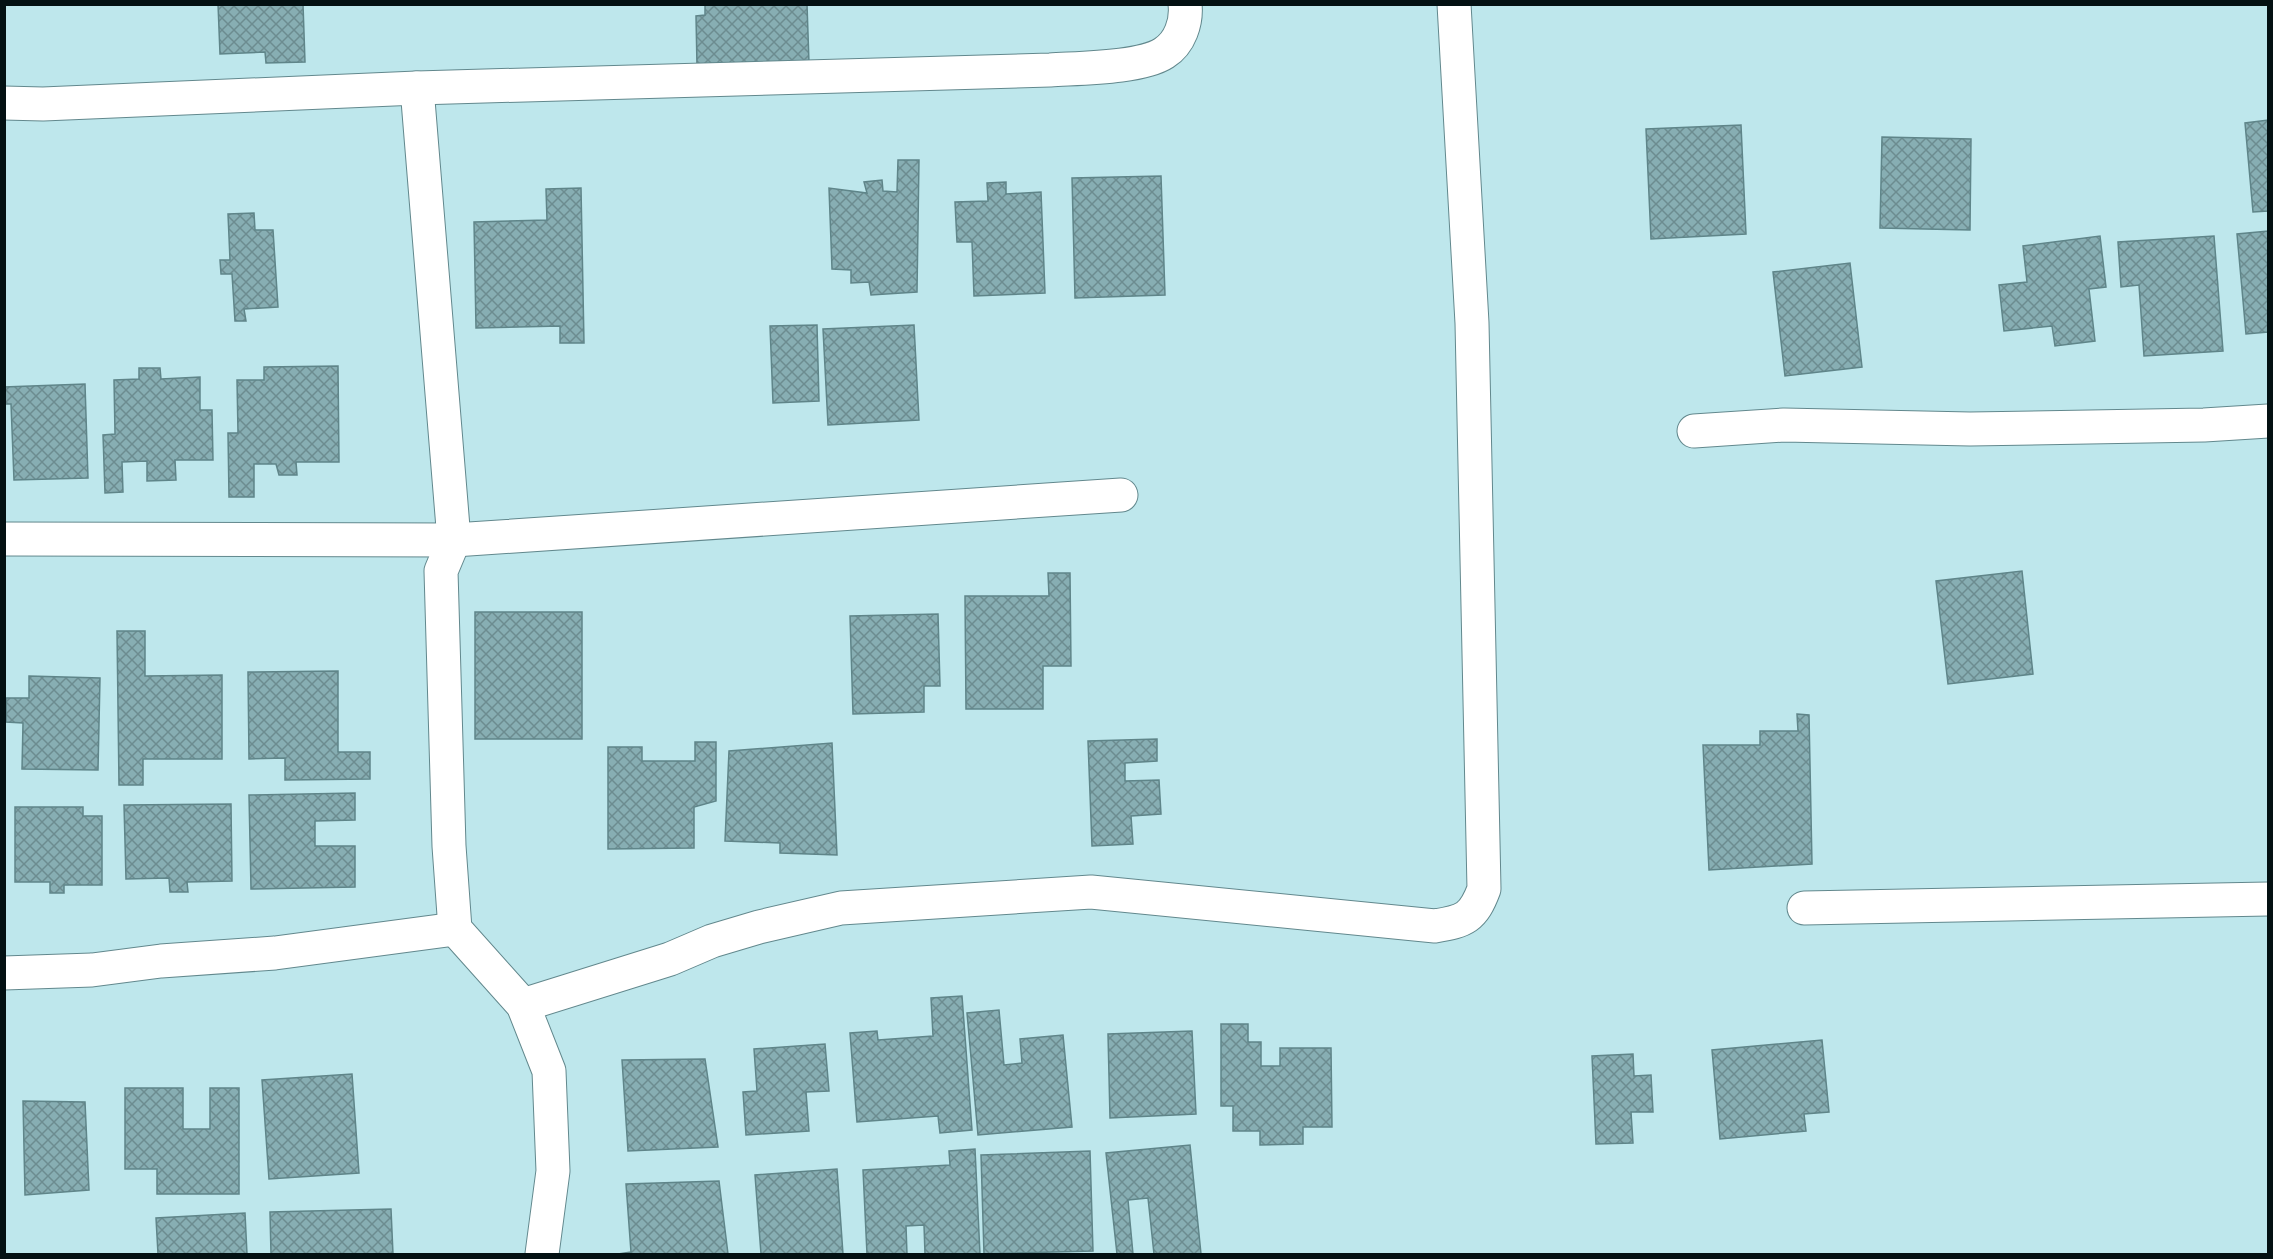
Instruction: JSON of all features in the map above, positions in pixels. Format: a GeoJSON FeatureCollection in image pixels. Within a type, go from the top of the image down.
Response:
{"type":"FeatureCollection","features":[{"type":"Feature","properties":{"kind":"street"},"geometry":{"type":"LineString","coordinates":[[4,103],[43,104],[417,88],[1050,70],[1139,62],[1164,54],[1177,41],[1186,16],[1185,4]]}},
{"type":"Feature","properties":{"kind":"street"},"geometry":{"type":"LineString","coordinates":[[523,1005],[670,959],[712,941],[759,927],[841,908],[1091,892],[1435,926],[1458,922],[1471,915],[1478,906],[1484,889],[1473,323],[1454,4]]}},
{"type":"Feature","properties":{"kind":"street"},"geometry":{"type":"LineString","coordinates":[[417,88],[454,540],[441,571],[449,846],[455,929],[523,1005],[549,1071],[553,1171],[542,1254]]}},
{"type":"Feature","properties":{"kind":"street"},"geometry":{"type":"LineString","coordinates":[[1694,431],[1784,425],[1970,429],[2204,425],[2268,421]]}},
{"type":"Feature","properties":{"kind":"street"},"geometry":{"type":"LineString","coordinates":[[4,539],[454,540],[1121,495]]}},
{"type":"Feature","properties":{"kind":"street"},"geometry":{"type":"LineString","coordinates":[[1804,908],[2268,899]]}},
{"type":"Feature","properties":{"kind":"street"},"geometry":{"type":"LineString","coordinates":[[4,973],[92,970],[161,961],[275,953],[455,929]]}},
{"type":"Feature","properties":{"kind":"building"},"geometry":{"type":"Polygon","coordinates":[[[218,4],[303,4],[305,62],[266,63],[265,52],[220,54],[218,4]]]}},
{"type":"Feature","properties":{"kind":"building"},"geometry":{"type":"Polygon","coordinates":[[[705,4],[807,4],[809,63],[697,66],[696,16],[705,15],[705,4]]]}},
{"type":"Feature","properties":{"kind":"building"},"geometry":{"type":"Polygon","coordinates":[[[2268,120],[2268,211],[2253,212],[2245,123],[2268,120]]]}},
{"type":"Feature","properties":{"kind":"building"},"geometry":{"type":"Polygon","coordinates":[[[1741,125],[1746,234],[1651,239],[1646,129],[1741,125]]]}},
{"type":"Feature","properties":{"kind":"building"},"geometry":{"type":"Polygon","coordinates":[[[1882,137],[1971,139],[1970,230],[1880,228],[1882,137]]]}},
{"type":"Feature","properties":{"kind":"building"},"geometry":{"type":"Polygon","coordinates":[[[898,160],[919,160],[917,292],[871,295],[869,282],[851,283],[851,270],[832,269],[829,188],[867,193],[864,182],[882,180],[883,191],[897,192],[898,160]]]}},
{"type":"Feature","properties":{"kind":"building"},"geometry":{"type":"Polygon","coordinates":[[[1161,176],[1165,295],[1075,298],[1072,178],[1161,176]]]}},
{"type":"Feature","properties":{"kind":"building"},"geometry":{"type":"Polygon","coordinates":[[[1006,182],[1006,194],[1041,192],[1045,293],[974,296],[972,242],[957,242],[955,202],[988,201],[987,183],[1006,182]]]}},
{"type":"Feature","properties":{"kind":"building"},"geometry":{"type":"Polygon","coordinates":[[[581,188],[584,343],[560,343],[560,326],[476,328],[474,222],[547,220],[546,189],[581,188]]]}},
{"type":"Feature","properties":{"kind":"building"},"geometry":{"type":"Polygon","coordinates":[[[254,213],[255,230],[273,230],[278,307],[244,309],[246,321],[235,321],[232,274],[221,274],[220,260],[230,260],[228,214],[254,213]]]}},
{"type":"Feature","properties":{"kind":"building"},"geometry":{"type":"Polygon","coordinates":[[[2268,231],[2268,332],[2246,334],[2237,234],[2268,231]]]}},
{"type":"Feature","properties":{"kind":"building"},"geometry":{"type":"Polygon","coordinates":[[[2100,236],[2106,287],[2089,289],[2095,341],[2055,346],[2052,326],[2004,331],[1999,285],[2027,282],[2023,246],[2100,236]]]}},
{"type":"Feature","properties":{"kind":"building"},"geometry":{"type":"Polygon","coordinates":[[[2214,236],[2223,351],[2144,356],[2139,285],[2121,287],[2118,242],[2214,236]]]}},
{"type":"Feature","properties":{"kind":"building"},"geometry":{"type":"Polygon","coordinates":[[[1850,263],[1862,367],[1785,376],[1773,272],[1850,263]]]}},
{"type":"Feature","properties":{"kind":"building"},"geometry":{"type":"Polygon","coordinates":[[[817,325],[819,401],[773,403],[770,326],[817,325]]]}},
{"type":"Feature","properties":{"kind":"building"},"geometry":{"type":"Polygon","coordinates":[[[914,325],[919,420],[828,425],[823,329],[914,325]]]}},
{"type":"Feature","properties":{"kind":"building"},"geometry":{"type":"Polygon","coordinates":[[[338,366],[339,462],[296,462],[297,475],[279,475],[276,464],[254,464],[254,497],[229,497],[228,433],[238,433],[237,380],[264,380],[264,367],[338,366]]]}},
{"type":"Feature","properties":{"kind":"building"},"geometry":{"type":"Polygon","coordinates":[[[139,368],[160,368],[161,379],[200,377],[200,410],[212,410],[213,460],[175,460],[176,480],[147,481],[147,461],[122,462],[123,492],[105,493],[103,435],[115,434],[114,380],[139,379],[139,368]]]}},
{"type":"Feature","properties":{"kind":"building"},"geometry":{"type":"Polygon","coordinates":[[[85,384],[88,478],[14,480],[11,404],[4,404],[4,387],[85,384]]]}},
{"type":"Feature","properties":{"kind":"building"},"geometry":{"type":"Polygon","coordinates":[[[2022,571],[2033,674],[1948,684],[1936,581],[2022,571]]]}},
{"type":"Feature","properties":{"kind":"building"},"geometry":{"type":"Polygon","coordinates":[[[1048,573],[1070,573],[1071,666],[1043,666],[1043,709],[966,709],[965,596],[1049,596],[1048,573]]]}},
{"type":"Feature","properties":{"kind":"building"},"geometry":{"type":"Polygon","coordinates":[[[475,612],[582,612],[582,739],[475,739],[475,612]]]}},
{"type":"Feature","properties":{"kind":"building"},"geometry":{"type":"Polygon","coordinates":[[[938,614],[940,686],[924,686],[924,712],[853,714],[850,616],[938,614]]]}},
{"type":"Feature","properties":{"kind":"building"},"geometry":{"type":"Polygon","coordinates":[[[117,631],[145,631],[145,676],[222,675],[222,759],[143,759],[143,785],[119,785],[117,631]]]}},
{"type":"Feature","properties":{"kind":"building"},"geometry":{"type":"Polygon","coordinates":[[[338,671],[338,752],[370,752],[370,779],[285,780],[285,758],[249,759],[248,672],[338,671]]]}},
{"type":"Feature","properties":{"kind":"building"},"geometry":{"type":"Polygon","coordinates":[[[29,676],[100,678],[98,770],[22,769],[23,723],[6,722],[6,698],[29,698],[29,676]]]}},
{"type":"Feature","properties":{"kind":"building"},"geometry":{"type":"Polygon","coordinates":[[[1797,714],[1809,715],[1812,864],[1709,870],[1703,745],[1760,745],[1760,731],[1798,731],[1797,714]]]}},
{"type":"Feature","properties":{"kind":"building"},"geometry":{"type":"Polygon","coordinates":[[[1157,739],[1157,761],[1125,763],[1125,781],[1159,780],[1161,814],[1131,816],[1133,844],[1092,846],[1088,741],[1157,739]]]}},
{"type":"Feature","properties":{"kind":"building"},"geometry":{"type":"Polygon","coordinates":[[[695,742],[716,742],[716,801],[694,807],[694,848],[608,849],[608,747],[642,747],[642,761],[695,761],[695,742]]]}},
{"type":"Feature","properties":{"kind":"building"},"geometry":{"type":"Polygon","coordinates":[[[832,743],[837,855],[780,853],[780,843],[725,841],[729,751],[832,743]]]}},
{"type":"Feature","properties":{"kind":"building"},"geometry":{"type":"Polygon","coordinates":[[[355,793],[355,820],[315,821],[315,846],[355,846],[355,887],[251,889],[249,795],[355,793]]]}},
{"type":"Feature","properties":{"kind":"building"},"geometry":{"type":"Polygon","coordinates":[[[231,804],[232,881],[187,882],[188,892],[170,892],[169,878],[126,879],[124,805],[231,804]]]}},
{"type":"Feature","properties":{"kind":"building"},"geometry":{"type":"Polygon","coordinates":[[[15,807],[83,807],[83,816],[102,816],[102,885],[64,885],[64,893],[50,893],[50,882],[15,882],[15,807]]]}},
{"type":"Feature","properties":{"kind":"building"},"geometry":{"type":"Polygon","coordinates":[[[962,996],[972,1130],[940,1133],[938,1116],[857,1122],[850,1033],[877,1031],[878,1040],[933,1036],[931,998],[962,996]]]}},
{"type":"Feature","properties":{"kind":"building"},"geometry":{"type":"Polygon","coordinates":[[[999,1010],[1004,1065],[1022,1063],[1020,1039],[1063,1035],[1072,1127],[978,1135],[967,1013],[999,1010]]]}},
{"type":"Feature","properties":{"kind":"building"},"geometry":{"type":"Polygon","coordinates":[[[1221,1024],[1248,1024],[1248,1042],[1261,1042],[1261,1066],[1280,1066],[1280,1048],[1331,1048],[1332,1127],[1303,1127],[1303,1144],[1260,1145],[1260,1131],[1233,1131],[1233,1106],[1221,1106],[1221,1024]]]}},
{"type":"Feature","properties":{"kind":"building"},"geometry":{"type":"Polygon","coordinates":[[[1192,1031],[1196,1114],[1110,1118],[1108,1034],[1192,1031]]]}},
{"type":"Feature","properties":{"kind":"building"},"geometry":{"type":"Polygon","coordinates":[[[1822,1040],[1829,1112],[1804,1114],[1806,1131],[1720,1139],[1712,1050],[1822,1040]]]}},
{"type":"Feature","properties":{"kind":"building"},"geometry":{"type":"Polygon","coordinates":[[[825,1044],[829,1091],[806,1092],[809,1131],[746,1135],[743,1092],[757,1091],[754,1049],[825,1044]]]}},
{"type":"Feature","properties":{"kind":"building"},"geometry":{"type":"Polygon","coordinates":[[[1633,1054],[1634,1076],[1651,1075],[1653,1112],[1631,1112],[1633,1143],[1596,1144],[1592,1056],[1633,1054]]]}},
{"type":"Feature","properties":{"kind":"building"},"geometry":{"type":"Polygon","coordinates":[[[705,1059],[718,1147],[628,1151],[622,1060],[705,1059]]]}},
{"type":"Feature","properties":{"kind":"building"},"geometry":{"type":"Polygon","coordinates":[[[352,1074],[359,1173],[269,1179],[262,1080],[352,1074]]]}},
{"type":"Feature","properties":{"kind":"building"},"geometry":{"type":"Polygon","coordinates":[[[125,1088],[183,1088],[183,1129],[210,1129],[210,1088],[239,1088],[239,1194],[157,1194],[157,1169],[125,1169],[125,1088]]]}},
{"type":"Feature","properties":{"kind":"building"},"geometry":{"type":"Polygon","coordinates":[[[23,1101],[85,1102],[89,1190],[25,1195],[23,1101]]]}},
{"type":"Feature","properties":{"kind":"building"},"geometry":{"type":"Polygon","coordinates":[[[1190,1145],[1201,1254],[1154,1254],[1148,1198],[1128,1200],[1133,1254],[1117,1254],[1106,1153],[1190,1145]]]}},
{"type":"Feature","properties":{"kind":"building"},"geometry":{"type":"Polygon","coordinates":[[[975,1149],[980,1254],[925,1254],[924,1225],[906,1226],[907,1254],[867,1254],[863,1170],[950,1165],[949,1151],[975,1149]]]}},
{"type":"Feature","properties":{"kind":"building"},"geometry":{"type":"Polygon","coordinates":[[[1090,1151],[1093,1251],[984,1254],[981,1155],[1090,1151]]]}},
{"type":"Feature","properties":{"kind":"building"},"geometry":{"type":"Polygon","coordinates":[[[837,1169],[843,1254],[761,1254],[755,1175],[837,1169]]]}},
{"type":"Feature","properties":{"kind":"building"},"geometry":{"type":"Polygon","coordinates":[[[719,1181],[728,1254],[618,1254],[631,1252],[626,1184],[719,1181]]]}},
{"type":"Feature","properties":{"kind":"building"},"geometry":{"type":"Polygon","coordinates":[[[391,1209],[393,1254],[271,1254],[270,1212],[391,1209]]]}},
{"type":"Feature","properties":{"kind":"building"},"geometry":{"type":"Polygon","coordinates":[[[245,1213],[247,1254],[158,1254],[156,1218],[245,1213]]]}}]}
